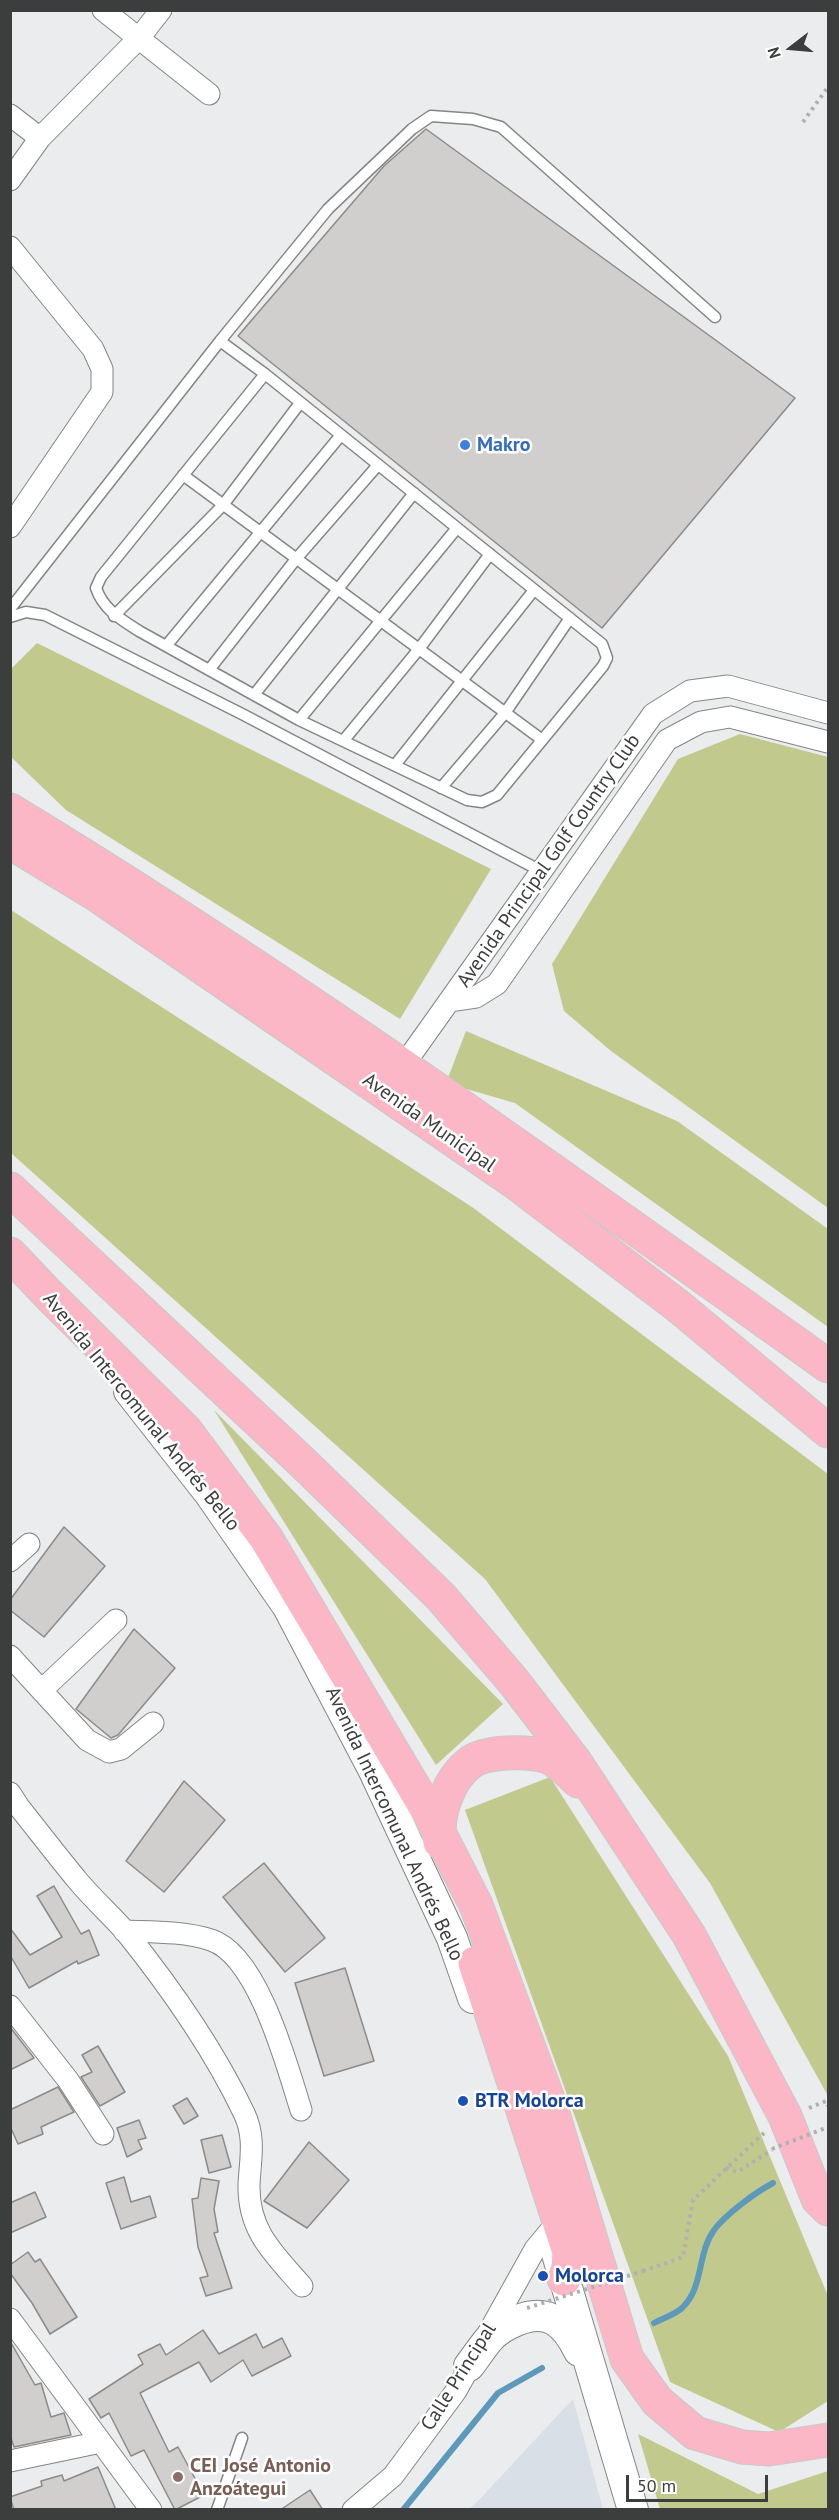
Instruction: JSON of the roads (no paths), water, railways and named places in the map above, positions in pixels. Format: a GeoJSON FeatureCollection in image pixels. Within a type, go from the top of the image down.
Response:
{"type":"FeatureCollection","features":[{"type":"Feature","properties":{"kind":"highway","name":"Avenida Municipal"},"geometry":{"type":"LineString","coordinates":[[10,810],[118,875],[403,1066],[828,1366]]}},
{"type":"Feature","properties":{"kind":"highway","name":"Avenida Municipal"},"geometry":{"type":"LineString","coordinates":[[10,842],[97,896],[516,1183],[678,1306],[828,1431]]}},
{"type":"Feature","properties":{"kind":"highway"},"geometry":{"type":"LineString","coordinates":[[10,1190],[302,1462],[441,1597],[514,1682],[576,1763],[689,1935],[785,2116],[825,2211]]}},
{"type":"Feature","properties":{"kind":"highway"},"geometry":{"type":"LineString","coordinates":[[24,1272],[186,1431],[266,1538],[439,1832],[476,1905],[551,2107],[627,2359],[657,2401],[695,2433],[742,2447],[769,2449],[828,2440]]}},
{"type":"Feature","properties":{"kind":"highway"},"geometry":{"type":"LineString","coordinates":[[564,2279],[568,2268],[569,2252],[448,1881],[439,1832],[441,1811],[457,1777],[471,1762],[515,1752],[547,1756],[575,1778],[608,1813]]}},
{"type":"Feature","properties":{"kind":"main road","name":"Avenida Intercomunal Andrés Bello"},"geometry":{"type":"LineString","coordinates":[[24,1272],[193,1471],[288,1607],[373,1769],[452,1938],[532,2172],[633,2510]]}},
{"type":"Feature","properties":{"kind":"main road"},"geometry":{"type":"LineString","coordinates":[[470,2366],[493,2335],[528,2316],[543,2315],[553,2318],[564,2327],[574,2340],[595,2380]]}},
{"type":"Feature","properties":{"kind":"street"},"geometry":{"type":"LineString","coordinates":[[103,10],[209,94]]}},
{"type":"Feature","properties":{"kind":"street"},"geometry":{"type":"LineString","coordinates":[[10,180],[40,138],[140,38],[161,10]]}},
{"type":"Feature","properties":{"kind":"street"},"geometry":{"type":"LineString","coordinates":[[10,114],[40,138]]}},
{"type":"Feature","properties":{"kind":"street"},"geometry":{"type":"LineString","coordinates":[[10,247],[93,349],[102,369],[102,392],[10,526]]}},
{"type":"Feature","properties":{"kind":"street","name":"Avenida Principal Golf Country Club"},"geometry":{"type":"LineString","coordinates":[[449,1001],[653,714],[690,692],[728,686],[828,713]]}},
{"type":"Feature","properties":{"kind":"street","name":"Avenida Principal Golf Country Club"},"geometry":{"type":"LineString","coordinates":[[449,1001],[476,998],[497,984],[667,740],[701,722],[730,717],[828,742]]}},
{"type":"Feature","properties":{"kind":"street"},"geometry":{"type":"LineString","coordinates":[[403,1066],[449,1001]]}},
{"type":"Feature","properties":{"kind":"street"},"geometry":{"type":"LineString","coordinates":[[10,1562],[29,1544]]}},
{"type":"Feature","properties":{"kind":"street"},"geometry":{"type":"LineString","coordinates":[[43,1689],[116,1620]]}},
{"type":"Feature","properties":{"kind":"street"},"geometry":{"type":"LineString","coordinates":[[10,1656],[43,1689],[87,1740],[109,1752],[121,1749],[153,1723]]}},
{"type":"Feature","properties":{"kind":"street"},"geometry":{"type":"LineString","coordinates":[[10,1793],[80,1883],[124,1930],[198,2030],[245,2116],[252,2142],[250,2209],[256,2226],[264,2244],[302,2286]]}},
{"type":"Feature","properties":{"kind":"street"},"geometry":{"type":"LineString","coordinates":[[124,1930],[165,1932],[211,1940],[225,1947],[246,1970],[258,1992],[280,2046],[301,2110]]}},
{"type":"Feature","properties":{"kind":"street"},"geometry":{"type":"LineString","coordinates":[[10,2006],[68,2080],[103,2134]]}},
{"type":"Feature","properties":{"kind":"street","name":"Calle Principal"},"geometry":{"type":"LineString","coordinates":[[353,2510],[393,2475],[456,2391],[535,2249],[550,2231]]}},
{"type":"Feature","properties":{"kind":"street"},"geometry":{"type":"LineString","coordinates":[[10,2319],[151,2510]]}},
{"type":"Feature","properties":{"kind":"street"},"geometry":{"type":"LineString","coordinates":[[10,2461],[101,2442]]}},
{"type":"Feature","properties":{"kind":"lane"},"geometry":{"type":"LineString","coordinates":[[10,609],[220,340],[328,209],[412,129],[431,116],[473,119],[501,127],[715,317]]}},
{"type":"Feature","properties":{"kind":"lane"},"geometry":{"type":"LineString","coordinates":[[220,340],[265,374],[602,644],[607,658],[497,795],[482,802],[467,800],[299,720],[114,616],[100,599],[96,588],[100,577],[265,374]]}},
{"type":"Feature","properties":{"kind":"lane"},"geometry":{"type":"LineString","coordinates":[[114,616],[223,505],[300,403]]}},
{"type":"Feature","properties":{"kind":"lane"},"geometry":{"type":"LineString","coordinates":[[166,646],[340,435]]}},
{"type":"Feature","properties":{"kind":"lane"},"geometry":{"type":"LineString","coordinates":[[209,670],[296,559],[378,465]]}},
{"type":"Feature","properties":{"kind":"lane"},"geometry":{"type":"LineString","coordinates":[[183,476],[541,739]]}},
{"type":"Feature","properties":{"kind":"lane"},"geometry":{"type":"LineString","coordinates":[[254,695],[414,493]]}},
{"type":"Feature","properties":{"kind":"lane"},"geometry":{"type":"LineString","coordinates":[[299,720],[382,622],[457,528]]}},
{"type":"Feature","properties":{"kind":"lane"},"geometry":{"type":"LineString","coordinates":[[344,740],[419,649],[490,555]]}},
{"type":"Feature","properties":{"kind":"lane"},"geometry":{"type":"LineString","coordinates":[[395,765],[460,680],[534,590]]}},
{"type":"Feature","properties":{"kind":"lane"},"geometry":{"type":"LineString","coordinates":[[10,617],[26,612],[45,615],[242,714],[541,871]]}},
{"type":"Feature","properties":{"kind":"lane"},"geometry":{"type":"LineString","coordinates":[[441,788],[505,712],[570,618]]}},
{"type":"Feature","properties":{"kind":"lane"},"geometry":{"type":"LineString","coordinates":[[217,2510],[242,2438]]}},
{"type":"Feature","properties":{"kind":"waterway"},"geometry":{"type":"LineString","coordinates":[[654,2323],[677,2312],[690,2299],[698,2280],[705,2249],[719,2224],[742,2204],[773,2183]]}},
{"type":"Feature","properties":{"kind":"waterway"},"geometry":{"type":"LineString","coordinates":[[403,2510],[498,2393],[542,2368]]}},
{"type":"Feature","properties":{"kind":"place","name":"Makro"},"geometry":{"type":"Point","coordinates":[465,445]}},
{"type":"Feature","properties":{"kind":"place","name":"BTR Molorca"},"geometry":{"type":"Point","coordinates":[463,2101]}},
{"type":"Feature","properties":{"kind":"place","name":"Molorca"},"geometry":{"type":"Point","coordinates":[543,2276]}},
{"type":"Feature","properties":{"kind":"place","name":"CEI José Antonio Anzoátegui"},"geometry":{"type":"Point","coordinates":[178,2477]}}]}
